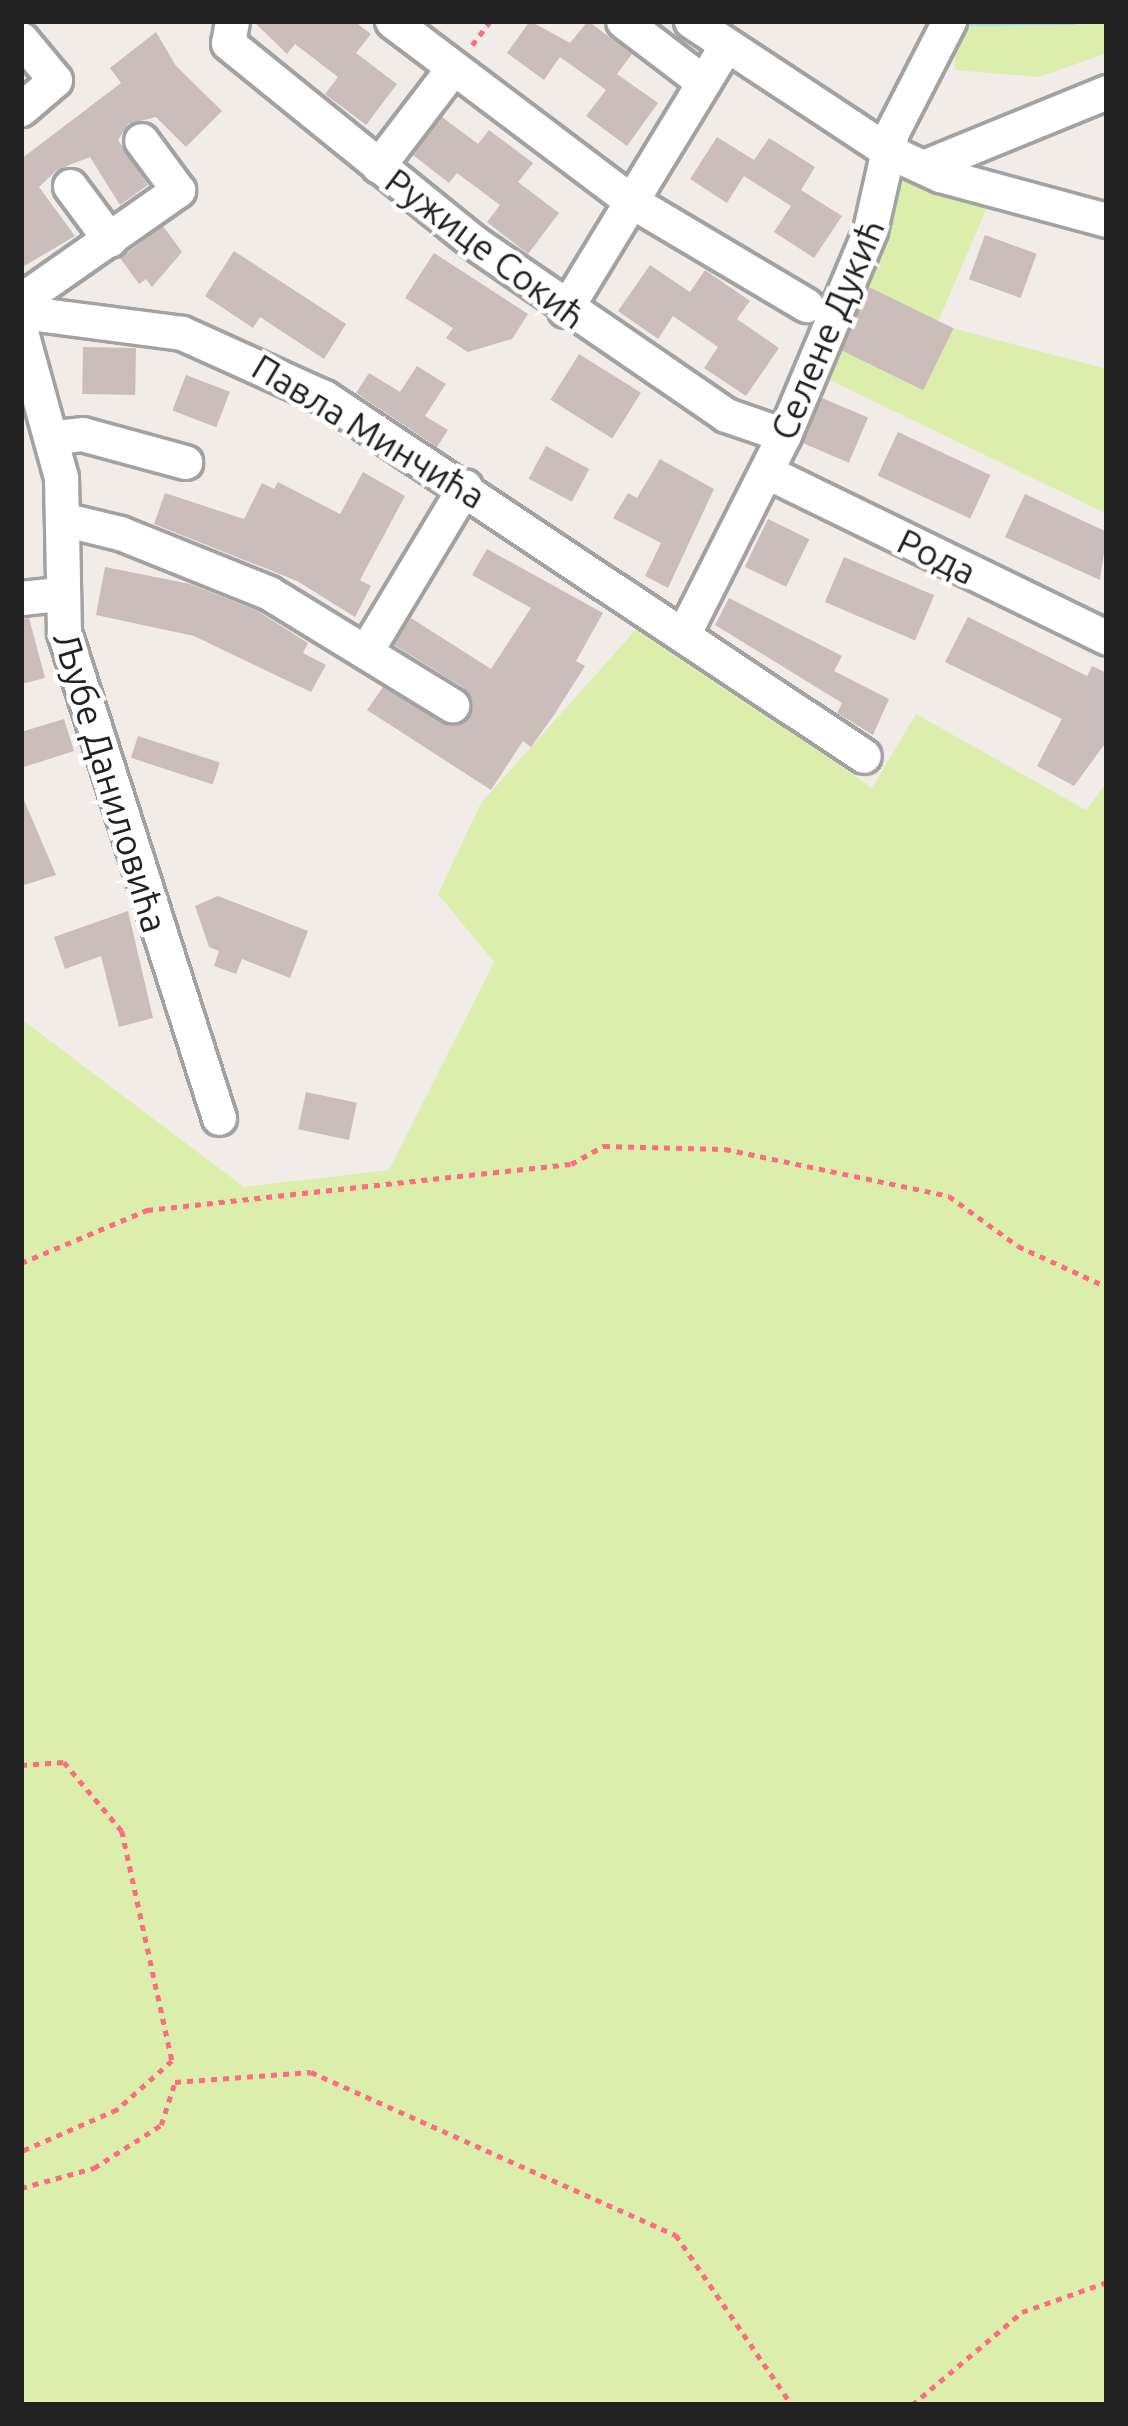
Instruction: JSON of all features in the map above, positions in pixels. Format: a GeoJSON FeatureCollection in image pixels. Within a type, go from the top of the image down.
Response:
{"type":"FeatureCollection","features":[{"type":"Feature","properties":{"kind":"street","name":"Ружице Сокић"},"geometry":{"type":"LineString","coordinates":[[232,21],[228,43],[566,310],[726,415],[784,435]]}},
{"type":"Feature","properties":{"kind":"street"},"geometry":{"type":"LineString","coordinates":[[392,21],[464,55],[631,201],[806,305]]}},
{"type":"Feature","properties":{"kind":"street"},"geometry":{"type":"LineString","coordinates":[[623,21],[703,82]]}},
{"type":"Feature","properties":{"kind":"street"},"geometry":{"type":"LineString","coordinates":[[691,21],[888,151],[931,171],[1107,220]]}},
{"type":"Feature","properties":{"kind":"street","name":"Селене Дукић"},"geometry":{"type":"LineString","coordinates":[[685,631],[784,435],[874,218],[888,151],[944,32]]}},
{"type":"Feature","properties":{"kind":"street"},"geometry":{"type":"LineString","coordinates":[[21,39],[55,80],[21,109]]}},
{"type":"Feature","properties":{"kind":"street"},"geometry":{"type":"LineString","coordinates":[[566,310],[725,47]]}},
{"type":"Feature","properties":{"kind":"street"},"geometry":{"type":"LineString","coordinates":[[378,166],[464,55]]}},
{"type":"Feature","properties":{"kind":"street"},"geometry":{"type":"LineString","coordinates":[[931,171],[989,154],[1006,135],[1107,92]]}},
{"type":"Feature","properties":{"kind":"street"},"geometry":{"type":"LineString","coordinates":[[21,300],[178,190],[141,140]]}},
{"type":"Feature","properties":{"kind":"street"},"geometry":{"type":"LineString","coordinates":[[70,186],[110,240]]}},
{"type":"Feature","properties":{"kind":"street","name":"Павла Минчића"},"geometry":{"type":"LineString","coordinates":[[21,312],[146,326],[230,350],[324,397],[685,631],[864,756]]}},
{"type":"Feature","properties":{"kind":"street","name":"Љубе Даниловића"},"geometry":{"type":"LineString","coordinates":[[21,332],[55,437],[62,519],[59,594],[89,728],[219,1118]]}},
{"type":"Feature","properties":{"kind":"street"},"geometry":{"type":"LineString","coordinates":[[55,437],[82,434],[185,462]]}},
{"type":"Feature","properties":{"kind":"street","name":"Рода"},"geometry":{"type":"LineString","coordinates":[[767,472],[1107,638]]}},
{"type":"Feature","properties":{"kind":"street"},"geometry":{"type":"LineString","coordinates":[[366,651],[465,486]]}},
{"type":"Feature","properties":{"kind":"street"},"geometry":{"type":"LineString","coordinates":[[62,519],[120,533],[269,593],[452,705]]}},
{"type":"Feature","properties":{"kind":"street"},"geometry":{"type":"LineString","coordinates":[[21,598],[59,594]]}},
{"type":"Feature","properties":{"kind":"path"},"geometry":{"type":"LineString","coordinates":[[464,55],[490,21]]}},
{"type":"Feature","properties":{"kind":"path"},"geometry":{"type":"LineString","coordinates":[[21,1263],[147,1210],[571,1164],[604,1146],[747,1153],[949,1196],[1018,1246],[1107,1287]]}},
{"type":"Feature","properties":{"kind":"path"},"geometry":{"type":"LineString","coordinates":[[21,1765],[64,1762],[122,1831],[172,2061],[117,2110],[21,2152]]}},
{"type":"Feature","properties":{"kind":"path"},"geometry":{"type":"LineString","coordinates":[[21,2188],[94,2168],[160,2125],[175,2083],[311,2072],[676,2234],[792,2405]]}},
{"type":"Feature","properties":{"kind":"path"},"geometry":{"type":"LineString","coordinates":[[912,2405],[1022,2312],[1107,2282]]}},
{"type":"Feature","properties":{"kind":"green space"},"geometry":{"type":"Polygon","coordinates":[[[971,21],[1107,21],[1107,53],[1039,77],[955,70],[954,47],[971,21]]]}},
{"type":"Feature","properties":{"kind":"green space"},"geometry":{"type":"Polygon","coordinates":[[[888,151],[994,191],[937,324],[1107,369],[1107,514],[809,370],[888,151]]]}},
{"type":"Feature","properties":{"kind":"green space"},"geometry":{"type":"Polygon","coordinates":[[[639,626],[872,788],[916,714],[1086,810],[1107,782],[1107,2405],[21,2405],[21,1019],[244,1187],[389,1170],[494,962],[438,894],[481,803],[639,626]]]}},
{"type":"Feature","properties":{"kind":"building"},"geometry":{"type":"Polygon","coordinates":[[[253,21],[354,21],[371,34],[356,53],[397,84],[366,125],[325,94],[338,77],[295,44],[287,54],[253,21]]]}},
{"type":"Feature","properties":{"kind":"building"},"geometry":{"type":"Polygon","coordinates":[[[530,21],[570,43],[588,21],[632,54],[617,74],[658,103],[627,146],[586,116],[606,90],[560,57],[544,80],[507,53],[530,21]]]}},
{"type":"Feature","properties":{"kind":"building"},"geometry":{"type":"Polygon","coordinates":[[[156,32],[176,66],[222,111],[186,147],[156,117],[128,124],[118,140],[148,185],[120,205],[90,157],[57,170],[39,187],[75,236],[21,268],[21,159],[121,83],[110,68],[156,32]]]}},
{"type":"Feature","properties":{"kind":"building"},"geometry":{"type":"Polygon","coordinates":[[[442,117],[478,144],[489,130],[533,163],[518,182],[559,213],[528,254],[487,222],[500,205],[457,173],[449,183],[413,155],[442,117]]]}},
{"type":"Feature","properties":{"kind":"building"},"geometry":{"type":"Polygon","coordinates":[[[717,137],[754,160],[769,138],[815,167],[801,190],[842,216],[814,258],[774,232],[791,206],[744,176],[727,203],[690,179],[717,137]]]}},
{"type":"Feature","properties":{"kind":"building"},"geometry":{"type":"Polygon","coordinates":[[[163,226],[182,252],[152,287],[146,279],[139,284],[120,258],[163,226]]]}},
{"type":"Feature","properties":{"kind":"building"},"geometry":{"type":"Polygon","coordinates":[[[985,235],[1037,254],[1021,298],[969,279],[985,235]]]}},
{"type":"Feature","properties":{"kind":"building"},"geometry":{"type":"Polygon","coordinates":[[[234,251],[346,324],[324,359],[260,317],[253,328],[205,296],[234,251]]]}},
{"type":"Feature","properties":{"kind":"building"},"geometry":{"type":"Polygon","coordinates":[[[434,253],[528,314],[512,339],[468,352],[446,338],[453,328],[405,298],[434,253]]]}},
{"type":"Feature","properties":{"kind":"building"},"geometry":{"type":"Polygon","coordinates":[[[650,265],[690,292],[705,270],[750,301],[737,319],[779,348],[746,396],[704,368],[718,347],[673,316],[658,339],[618,311],[650,265]]]}},
{"type":"Feature","properties":{"kind":"building"},"geometry":{"type":"Polygon","coordinates":[[[869,287],[953,328],[923,390],[839,349],[869,287]]]}},
{"type":"Feature","properties":{"kind":"building"},"geometry":{"type":"Polygon","coordinates":[[[83,347],[136,348],[135,395],[82,394],[83,347]]]}},
{"type":"Feature","properties":{"kind":"building"},"geometry":{"type":"Polygon","coordinates":[[[579,354],[641,393],[612,438],[550,400],[579,354]]]}},
{"type":"Feature","properties":{"kind":"building"},"geometry":{"type":"Polygon","coordinates":[[[417,366],[446,384],[425,416],[448,430],[437,447],[356,393],[369,373],[400,392],[417,366]]]}},
{"type":"Feature","properties":{"kind":"building"},"geometry":{"type":"Polygon","coordinates":[[[186,375],[230,392],[216,427],[172,410],[186,375]]]}},
{"type":"Feature","properties":{"kind":"building"},"geometry":{"type":"Polygon","coordinates":[[[822,398],[868,418],[849,463],[803,443],[822,398]]]}},
{"type":"Feature","properties":{"kind":"building"},"geometry":{"type":"Polygon","coordinates":[[[898,432],[990,475],[970,519],[878,476],[898,432]]]}},
{"type":"Feature","properties":{"kind":"building"},"geometry":{"type":"Polygon","coordinates":[[[546,446],[589,469],[572,502],[529,479],[546,446]]]}},
{"type":"Feature","properties":{"kind":"building"},"geometry":{"type":"Polygon","coordinates":[[[660,459],[714,489],[668,588],[645,576],[661,543],[613,518],[628,493],[637,498],[660,459]]]}},
{"type":"Feature","properties":{"kind":"building"},"geometry":{"type":"Polygon","coordinates":[[[363,472],[405,496],[360,580],[371,586],[355,617],[297,581],[154,524],[165,493],[244,519],[262,483],[274,489],[278,482],[340,514],[363,472]]]}},
{"type":"Feature","properties":{"kind":"building"},"geometry":{"type":"Polygon","coordinates":[[[1025,494],[1107,532],[1100,580],[1005,537],[1025,494]]]}},
{"type":"Feature","properties":{"kind":"building"},"geometry":{"type":"Polygon","coordinates":[[[768,519],[809,539],[786,587],[745,567],[768,519]]]}},
{"type":"Feature","properties":{"kind":"building"},"geometry":{"type":"Polygon","coordinates":[[[487,549],[603,613],[576,661],[585,666],[554,715],[531,747],[523,741],[491,790],[367,710],[383,687],[442,723],[469,717],[464,688],[394,645],[411,618],[491,669],[531,608],[472,575],[487,549]]]}},
{"type":"Feature","properties":{"kind":"building"},"geometry":{"type":"Polygon","coordinates":[[[844,557],[934,595],[915,640],[825,602],[844,557]]]}},
{"type":"Feature","properties":{"kind":"building"},"geometry":{"type":"Polygon","coordinates":[[[105,567],[190,584],[256,610],[308,643],[303,653],[326,665],[311,692],[194,636],[96,615],[105,567]]]}},
{"type":"Feature","properties":{"kind":"building"},"geometry":{"type":"Polygon","coordinates":[[[729,598],[842,656],[834,671],[889,699],[873,735],[837,713],[842,703],[715,625],[729,598]]]}},
{"type":"Feature","properties":{"kind":"building"},"geometry":{"type":"Polygon","coordinates":[[[968,617],[1087,676],[1092,666],[1107,673],[1107,741],[1074,786],[1037,766],[1062,719],[945,662],[968,617]]]}},
{"type":"Feature","properties":{"kind":"building"},"geometry":{"type":"Polygon","coordinates":[[[29,618],[45,678],[21,684],[21,619],[29,618]]]}},
{"type":"Feature","properties":{"kind":"building"},"geometry":{"type":"Polygon","coordinates":[[[64,719],[74,751],[21,768],[21,732],[64,719]]]}},
{"type":"Feature","properties":{"kind":"building"},"geometry":{"type":"Polygon","coordinates":[[[138,736],[220,763],[213,784],[131,758],[138,736]]]}},
{"type":"Feature","properties":{"kind":"building"},"geometry":{"type":"Polygon","coordinates":[[[21,793],[56,875],[21,886],[21,793]]]}},
{"type":"Feature","properties":{"kind":"building"},"geometry":{"type":"Polygon","coordinates":[[[218,896],[308,931],[290,978],[242,959],[236,974],[214,966],[219,951],[209,947],[195,906],[218,896]]]}},
{"type":"Feature","properties":{"kind":"building"},"geometry":{"type":"Polygon","coordinates":[[[128,911],[153,1018],[119,1027],[101,956],[65,969],[54,937],[128,911]]]}},
{"type":"Feature","properties":{"kind":"building"},"geometry":{"type":"Polygon","coordinates":[[[306,1092],[357,1103],[349,1140],[298,1129],[306,1092]]]}},
{"type":"Feature","properties":{"kind":"waterway"},"geometry":{"type":"LineString","coordinates":[[959,22],[1073,21]]}}]}
